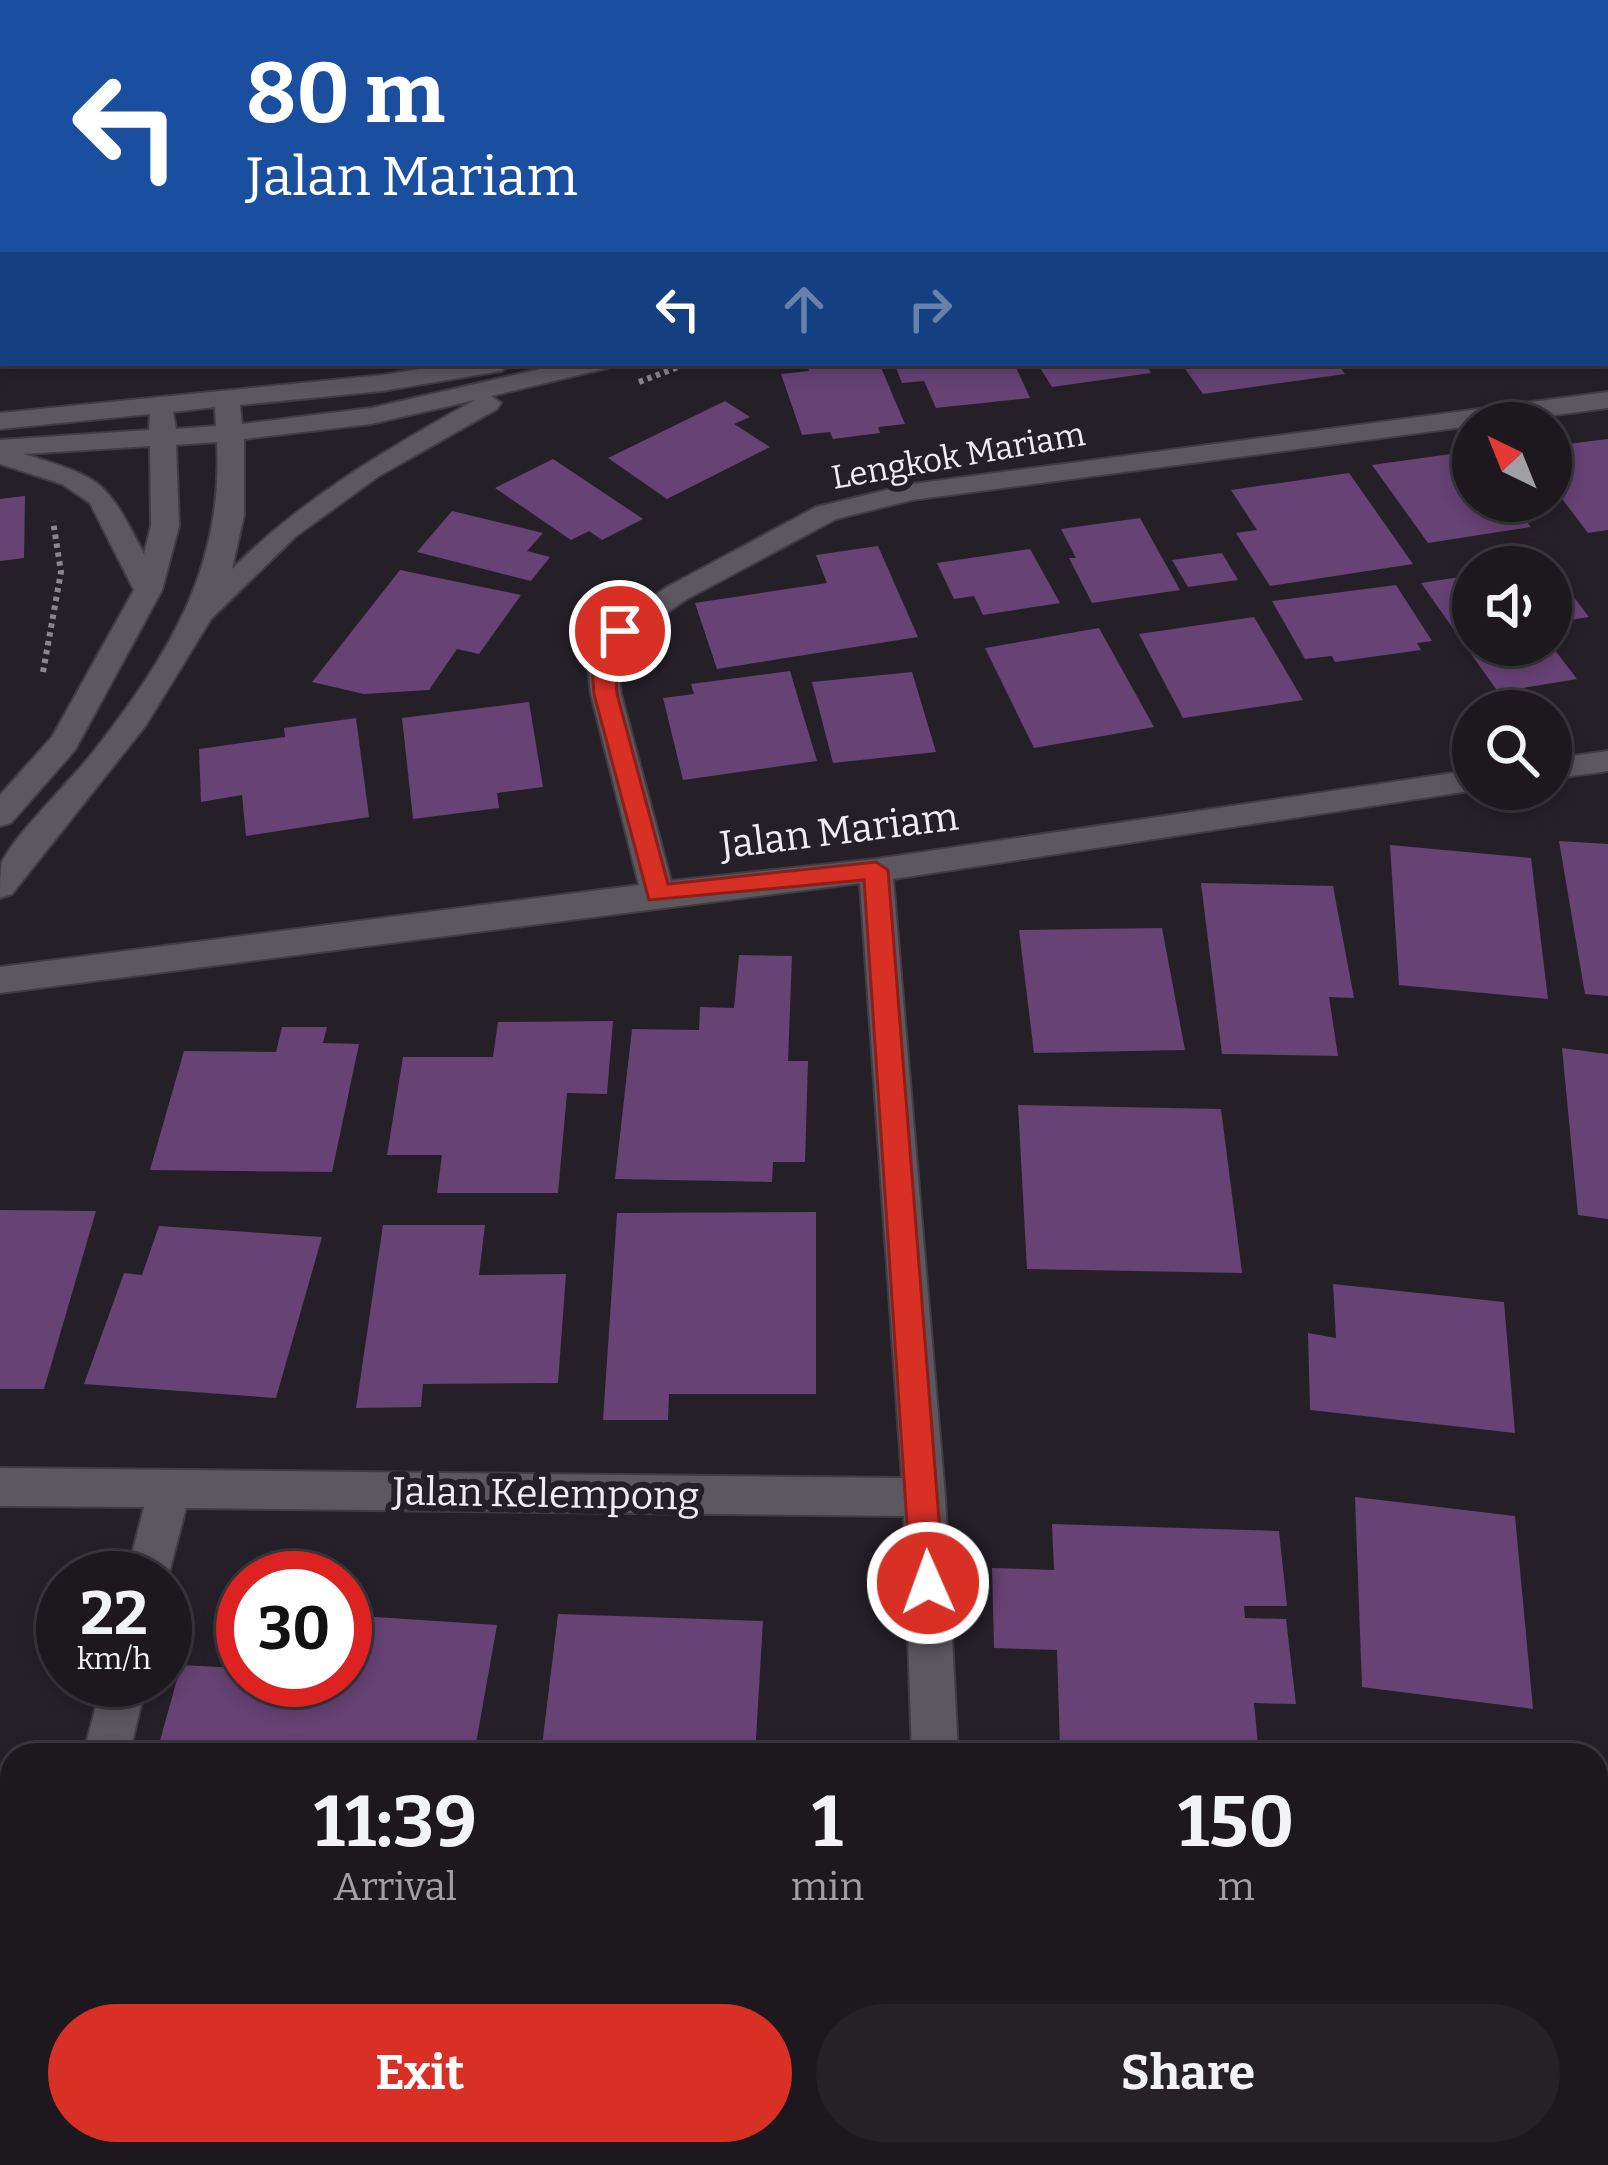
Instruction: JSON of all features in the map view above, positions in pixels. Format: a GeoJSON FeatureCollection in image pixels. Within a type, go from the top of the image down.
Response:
{"type":"FeatureCollection","features":[{"type":"Feature","properties":{"kind":"street"},"geometry":{"type":"LineString","coordinates":[[0,421],[227,400],[479,366]]}},
{"type":"Feature","properties":{"kind":"street"},"geometry":{"type":"LineString","coordinates":[[0,452],[371,416],[587,366]]}},
{"type":"Feature","properties":{"kind":"street"},"geometry":{"type":"LineString","coordinates":[[0,886],[122,735],[198,619],[286,531],[369,470],[522,383]]}},
{"type":"Feature","properties":{"kind":"street"},"geometry":{"type":"LineString","coordinates":[[198,619],[228,530],[231,433],[227,400]]}},
{"type":"Feature","properties":{"kind":"street","name":"Lengkok Mariam"},"geometry":{"type":"LineString","coordinates":[[658,894],[606,694],[603,665],[620,631],[677,593],[826,513],[935,489],[1608,400]]}},
{"type":"Feature","properties":{"kind":"street"},"geometry":{"type":"LineString","coordinates":[[0,815],[64,743],[148,590],[165,526],[161,406]]}},
{"type":"Feature","properties":{"kind":"street"},"geometry":{"type":"LineString","coordinates":[[0,452],[73,478],[101,498],[148,590]]}},
{"type":"Feature","properties":{"kind":"street"},"geometry":{"type":"LineString","coordinates":[[1572,766],[1608,760]]}},
{"type":"Feature","properties":{"kind":"street","name":"Jalan Mariam"},"geometry":{"type":"LineString","coordinates":[[0,980],[876,870],[1452,784]]}},
{"type":"Feature","properties":{"kind":"street"},"geometry":{"type":"LineString","coordinates":[[876,870],[924,1497],[934,1743]]}},
{"type":"Feature","properties":{"kind":"street","name":"Jalan Kelempong"},"geometry":{"type":"LineString","coordinates":[[0,1487],[924,1497]]}},
{"type":"Feature","properties":{"kind":"street"},"geometry":{"type":"LineString","coordinates":[[154,1551],[169,1489]]}},
{"type":"Feature","properties":{"kind":"street"},"geometry":{"type":"LineString","coordinates":[[109,1743],[118,1707]]}},
{"type":"Feature","properties":{"kind":"path"},"geometry":{"type":"LineString","coordinates":[[629,385],[680,366]]}},
{"type":"Feature","properties":{"kind":"path"},"geometry":{"type":"LineString","coordinates":[[37,684],[46,666],[61,572]]}},
{"type":"Feature","properties":{"kind":"building"},"geometry":{"type":"Polygon","coordinates":[[[807,366],[880,366],[905,424],[878,427],[880,433],[833,439],[830,432],[802,435],[781,374],[809,371],[807,366]]]}},
{"type":"Feature","properties":{"kind":"building"},"geometry":{"type":"Polygon","coordinates":[[[895,366],[1015,366],[1030,398],[936,408],[924,381],[902,383],[895,366]]]}},
{"type":"Feature","properties":{"kind":"building"},"geometry":{"type":"Polygon","coordinates":[[[1039,366],[1147,366],[1151,373],[1052,387],[1039,366]]]}},
{"type":"Feature","properties":{"kind":"building"},"geometry":{"type":"Polygon","coordinates":[[[1183,366],[1339,366],[1345,374],[1203,394],[1183,366]]]}},
{"type":"Feature","properties":{"kind":"building"},"geometry":{"type":"Polygon","coordinates":[[[725,401],[750,417],[734,424],[770,447],[667,499],[608,458],[725,401]]]}},
{"type":"Feature","properties":{"kind":"building"},"geometry":{"type":"Polygon","coordinates":[[[1608,439],[1608,530],[1588,533],[1572,512],[1572,443],[1608,439]]]}},
{"type":"Feature","properties":{"kind":"building"},"geometry":{"type":"Polygon","coordinates":[[[1452,454],[1452,522],[1527,522],[1531,527],[1428,543],[1372,465],[1452,454]]]}},
{"type":"Feature","properties":{"kind":"building"},"geometry":{"type":"Polygon","coordinates":[[[553,459],[643,519],[602,540],[589,531],[571,540],[495,488],[553,459]]]}},
{"type":"Feature","properties":{"kind":"building"},"geometry":{"type":"Polygon","coordinates":[[[1349,473],[1413,564],[1270,586],[1236,533],[1257,530],[1231,490],[1349,473]]]}},
{"type":"Feature","properties":{"kind":"building"},"geometry":{"type":"Polygon","coordinates":[[[25,496],[24,558],[0,561],[0,499],[25,496]]]}},
{"type":"Feature","properties":{"kind":"building"},"geometry":{"type":"Polygon","coordinates":[[[452,511],[543,533],[527,551],[550,557],[531,581],[417,552],[452,511]]]}},
{"type":"Feature","properties":{"kind":"building"},"geometry":{"type":"Polygon","coordinates":[[[1140,518],[1180,590],[1092,603],[1069,558],[1076,558],[1061,529],[1140,518]]]}},
{"type":"Feature","properties":{"kind":"building"},"geometry":{"type":"Polygon","coordinates":[[[878,546],[918,637],[717,669],[695,603],[827,583],[816,555],[878,546]]]}},
{"type":"Feature","properties":{"kind":"building"},"geometry":{"type":"Polygon","coordinates":[[[1030,549],[1060,603],[983,615],[974,596],[954,599],[937,563],[1030,549]]]}},
{"type":"Feature","properties":{"kind":"building"},"geometry":{"type":"Polygon","coordinates":[[[1222,553],[1238,580],[1188,587],[1172,560],[1222,553]]]}},
{"type":"Feature","properties":{"kind":"building"},"geometry":{"type":"Polygon","coordinates":[[[400,570],[521,595],[479,654],[457,649],[429,690],[364,694],[312,682],[400,570]]]}},
{"type":"Feature","properties":{"kind":"building"},"geometry":{"type":"Polygon","coordinates":[[[1452,578],[1452,627],[1421,583],[1452,578]]]}},
{"type":"Feature","properties":{"kind":"building"},"geometry":{"type":"Polygon","coordinates":[[[1396,585],[1432,641],[1417,643],[1421,650],[1335,662],[1332,656],[1305,659],[1272,601],[1396,585]]]}},
{"type":"Feature","properties":{"kind":"building"},"geometry":{"type":"Polygon","coordinates":[[[1572,595],[1589,617],[1572,620],[1572,595]]]}},
{"type":"Feature","properties":{"kind":"building"},"geometry":{"type":"Polygon","coordinates":[[[1254,617],[1303,700],[1183,718],[1139,634],[1254,617]]]}},
{"type":"Feature","properties":{"kind":"building"},"geometry":{"type":"Polygon","coordinates":[[[1099,628],[1154,727],[1034,748],[985,648],[1099,628]]]}},
{"type":"Feature","properties":{"kind":"building"},"geometry":{"type":"Polygon","coordinates":[[[1480,666],[1567,666],[1577,679],[1510,690],[1497,690],[1480,666]]]}},
{"type":"Feature","properties":{"kind":"building"},"geometry":{"type":"Polygon","coordinates":[[[790,671],[817,761],[683,780],[663,698],[694,694],[691,684],[790,671]]]}},
{"type":"Feature","properties":{"kind":"building"},"geometry":{"type":"Polygon","coordinates":[[[912,672],[936,752],[833,763],[812,682],[912,672]]]}},
{"type":"Feature","properties":{"kind":"building"},"geometry":{"type":"Polygon","coordinates":[[[529,702],[543,787],[497,793],[499,808],[413,819],[402,718],[529,702]]]}},
{"type":"Feature","properties":{"kind":"building"},"geometry":{"type":"Polygon","coordinates":[[[356,718],[369,817],[246,836],[242,795],[201,802],[199,749],[285,737],[284,728],[356,718]]]}},
{"type":"Feature","properties":{"kind":"building"},"geometry":{"type":"Polygon","coordinates":[[[1559,841],[1608,844],[1608,996],[1585,994],[1559,841]]]}},
{"type":"Feature","properties":{"kind":"building"},"geometry":{"type":"Polygon","coordinates":[[[1390,845],[1531,858],[1548,999],[1399,985],[1390,845]]]}},
{"type":"Feature","properties":{"kind":"building"},"geometry":{"type":"Polygon","coordinates":[[[1201,883],[1333,886],[1354,998],[1329,997],[1338,1056],[1222,1054],[1201,883]]]}},
{"type":"Feature","properties":{"kind":"building"},"geometry":{"type":"Polygon","coordinates":[[[1162,928],[1185,1050],[1034,1053],[1019,930],[1162,928]]]}},
{"type":"Feature","properties":{"kind":"building"},"geometry":{"type":"Polygon","coordinates":[[[739,955],[792,956],[788,1061],[808,1061],[805,1162],[773,1162],[772,1182],[615,1179],[632,1029],[699,1030],[700,1007],[734,1008],[739,955]]]}},
{"type":"Feature","properties":{"kind":"building"},"geometry":{"type":"Polygon","coordinates":[[[613,1021],[607,1094],[567,1093],[558,1193],[437,1193],[442,1155],[387,1155],[403,1057],[493,1057],[498,1022],[613,1021]]]}},
{"type":"Feature","properties":{"kind":"building"},"geometry":{"type":"Polygon","coordinates":[[[282,1027],[327,1027],[323,1043],[359,1044],[332,1172],[150,1170],[184,1051],[276,1052],[282,1027]]]}},
{"type":"Feature","properties":{"kind":"building"},"geometry":{"type":"Polygon","coordinates":[[[1562,1048],[1608,1054],[1608,1219],[1578,1215],[1562,1048]]]}},
{"type":"Feature","properties":{"kind":"building"},"geometry":{"type":"Polygon","coordinates":[[[1018,1105],[1221,1109],[1242,1273],[1027,1269],[1018,1105]]]}},
{"type":"Feature","properties":{"kind":"building"},"geometry":{"type":"Polygon","coordinates":[[[0,1210],[96,1211],[44,1389],[0,1389],[0,1210]]]}},
{"type":"Feature","properties":{"kind":"building"},"geometry":{"type":"Polygon","coordinates":[[[816,1212],[816,1394],[669,1394],[668,1420],[603,1420],[617,1213],[816,1212]]]}},
{"type":"Feature","properties":{"kind":"building"},"geometry":{"type":"Polygon","coordinates":[[[383,1225],[485,1225],[479,1275],[566,1274],[558,1383],[423,1384],[421,1407],[356,1408],[383,1225]]]}},
{"type":"Feature","properties":{"kind":"building"},"geometry":{"type":"Polygon","coordinates":[[[159,1226],[322,1237],[276,1398],[84,1384],[124,1273],[142,1275],[159,1226]]]}},
{"type":"Feature","properties":{"kind":"building"},"geometry":{"type":"Polygon","coordinates":[[[1333,1284],[1504,1302],[1515,1433],[1310,1410],[1308,1333],[1336,1338],[1333,1284]]]}},
{"type":"Feature","properties":{"kind":"building"},"geometry":{"type":"Polygon","coordinates":[[[1355,1497],[1515,1516],[1533,1709],[1362,1687],[1355,1497]]]}},
{"type":"Feature","properties":{"kind":"building"},"geometry":{"type":"Polygon","coordinates":[[[1052,1524],[1279,1531],[1287,1606],[1244,1606],[1245,1618],[1286,1619],[1296,1704],[1254,1703],[1258,1743],[1060,1743],[1057,1650],[994,1648],[992,1568],[1054,1570],[1052,1524]]]}},
{"type":"Feature","properties":{"kind":"building"},"geometry":{"type":"Polygon","coordinates":[[[558,1614],[763,1621],[756,1743],[542,1743],[558,1614]]]}},
{"type":"Feature","properties":{"kind":"building"},"geometry":{"type":"Polygon","coordinates":[[[372,1617],[497,1625],[476,1743],[159,1743],[169,1707],[192,1707],[192,1666],[216,1667],[216,1707],[372,1707],[372,1617]]]}},
{"type":"Feature","properties":{"kind":"route"},"geometry":{"type":"LineString","coordinates":[[620,631],[603,665],[606,694],[658,894],[876,870],[928,1583]]}}]}
